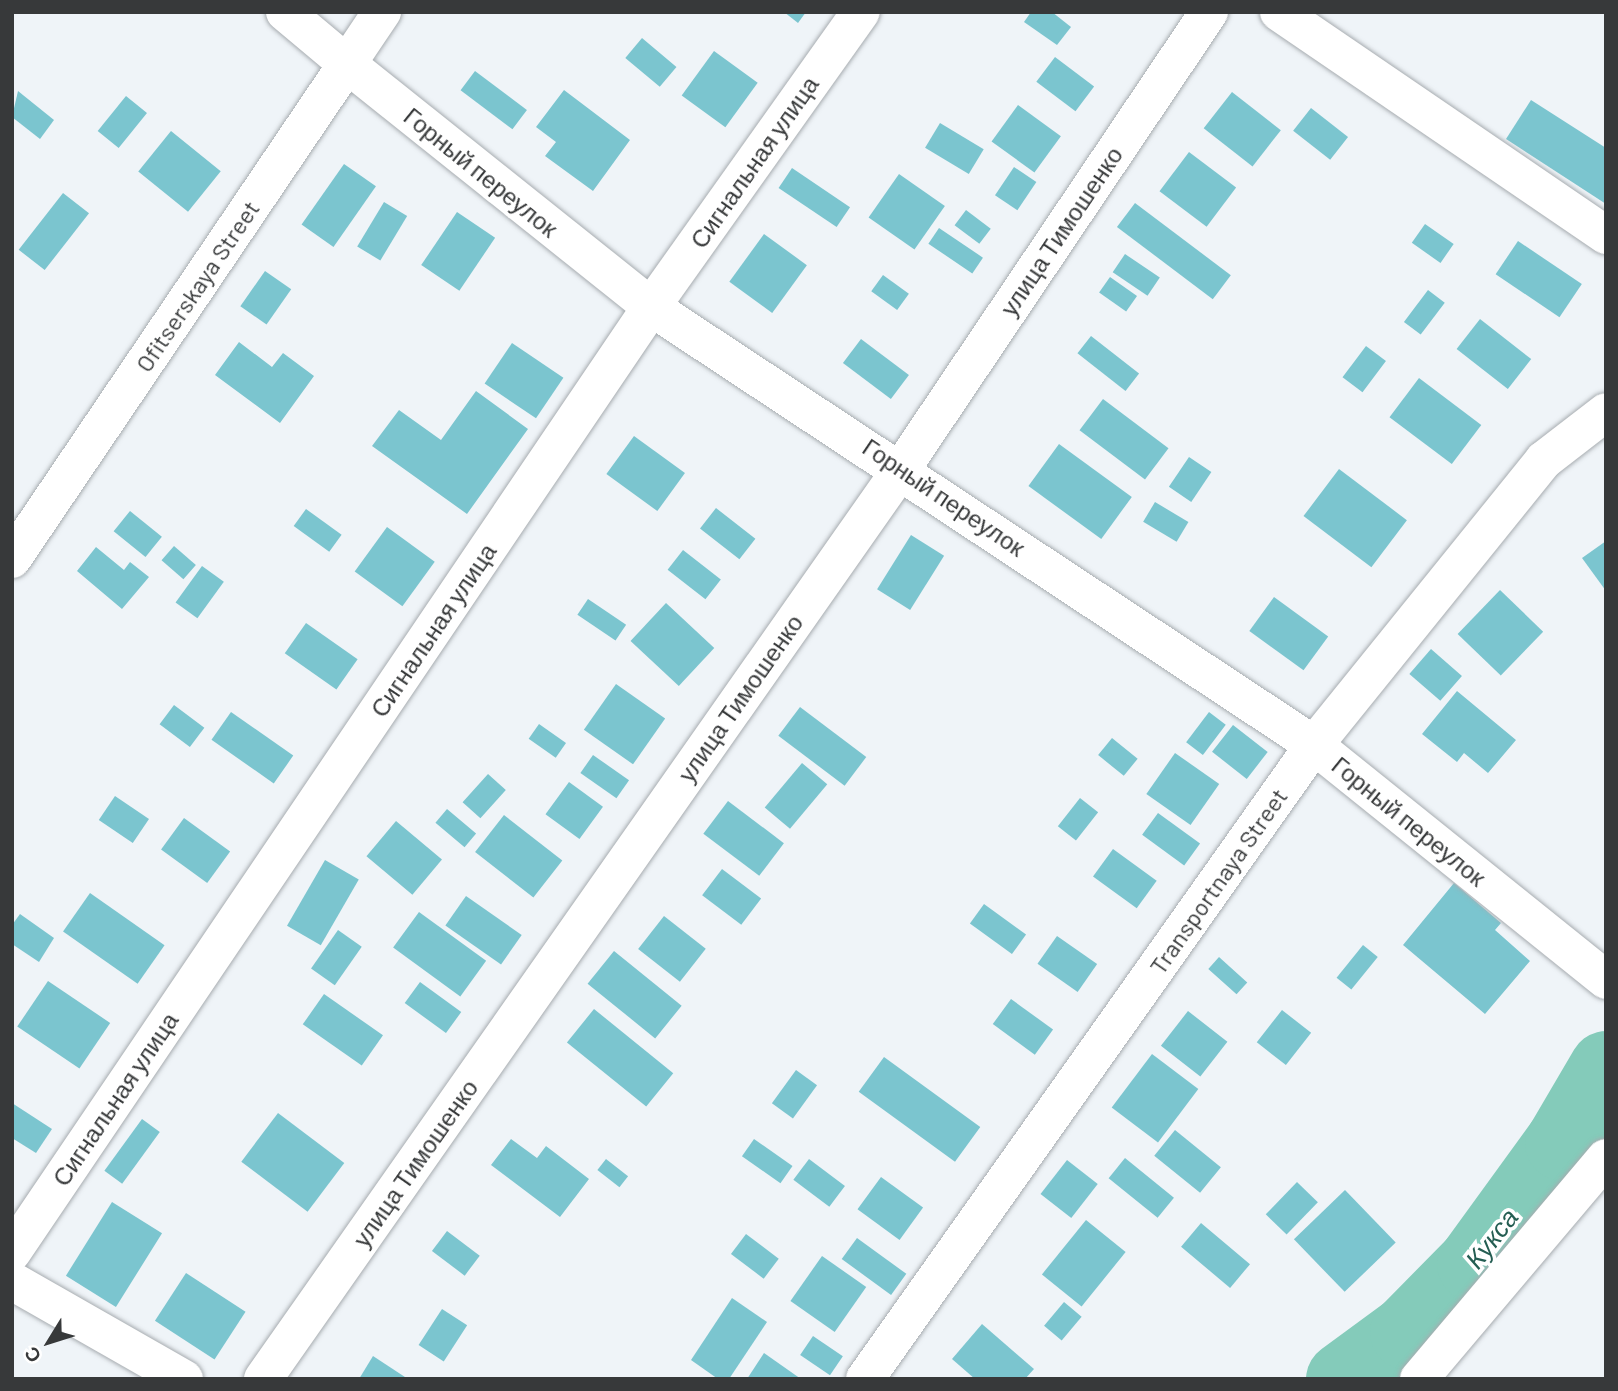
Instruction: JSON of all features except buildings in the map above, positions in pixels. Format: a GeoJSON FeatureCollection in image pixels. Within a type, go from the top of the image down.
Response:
{"type":"FeatureCollection","features":[{"type":"Feature","properties":{"kind":"street","name":"Горный переулок"},"geometry":{"type":"LineString","coordinates":[[285,12],[651,307],[902,468],[1314,745],[1606,980]]}},
{"type":"Feature","properties":{"kind":"street","name":"Ofitserskaya Street"},"geometry":{"type":"LineString","coordinates":[[12,559],[382,12]]}},
{"type":"Feature","properties":{"kind":"street","name":"Сигнальная улица"},"geometry":{"type":"LineString","coordinates":[[12,1252],[651,307],[861,12]]}},
{"type":"Feature","properties":{"kind":"street","name":"улица Тимошенко"},"geometry":{"type":"LineString","coordinates":[[263,1379],[902,468],[1209,12]]}},
{"type":"Feature","properties":{"kind":"street"},"geometry":{"type":"LineString","coordinates":[[1279,12],[1606,235]]}},
{"type":"Feature","properties":{"kind":"street","name":"Transportnaya Street"},"geometry":{"type":"LineString","coordinates":[[865,1379],[1314,745],[1544,460],[1606,412]]}},
{"type":"Feature","properties":{"kind":"street"},"geometry":{"type":"LineString","coordinates":[[1419,1379],[1606,1158]]}},
{"type":"Feature","properties":{"kind":"street"},"geometry":{"type":"LineString","coordinates":[[12,1281],[184,1379]]}},
{"type":"Feature","properties":{"kind":"waterway","name":"Кукса"},"geometry":{"type":"LineString","coordinates":[[1343,1379],[1407,1332],[1474,1264],[1562,1143],[1606,1068]]}}]}
